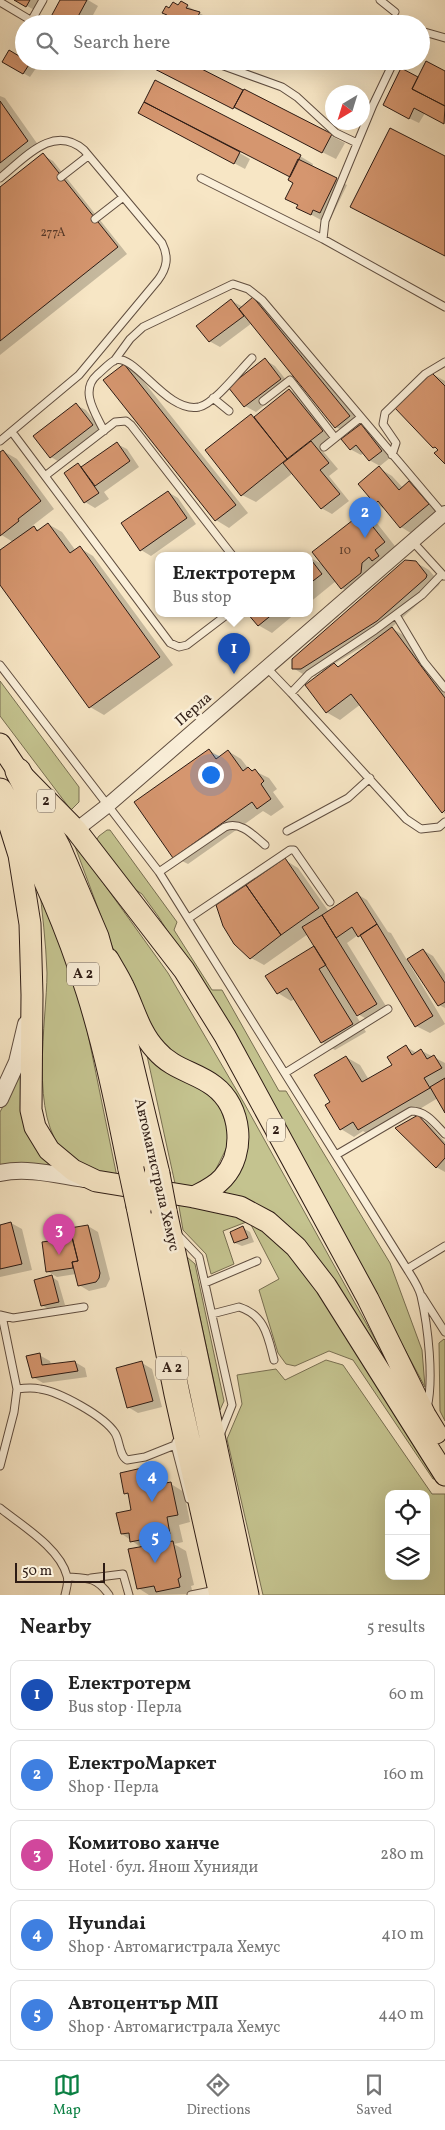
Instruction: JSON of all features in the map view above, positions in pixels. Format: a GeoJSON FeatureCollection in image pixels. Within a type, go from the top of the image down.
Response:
{"type":"FeatureCollection","features":[{"type":"Feature","properties":{"kind":"highway","name":"Автомагистрала Хемус"},"geometry":{"type":"LineString","coordinates":[[18,771],[58,848],[96,937],[122,1029],[157,1174],[246,1595]]}},
{"type":"Feature","properties":{"kind":"highway","name":"Автомагистрала Хемус"},"geometry":{"type":"LineString","coordinates":[[0,792],[23,830],[76,954],[101,1037],[222,1592]]}},
{"type":"Feature","properties":{"kind":"main road"},"geometry":{"type":"LineString","coordinates":[[0,744],[18,771]]}},
{"type":"Feature","properties":{"kind":"main road","name":"2"},"geometry":{"type":"LineString","coordinates":[[18,771],[76,830],[184,970],[225,1036],[368,1299],[425,1416],[445,1448]]}},
{"type":"Feature","properties":{"kind":"main road"},"geometry":{"type":"LineString","coordinates":[[0,792],[6,827],[19,855],[30,924],[32,1110],[35,1127],[45,1144],[60,1161],[72,1170],[96,1182],[194,1197],[240,1207],[268,1222],[296,1247],[326,1286],[445,1475]]}},
{"type":"Feature","properties":{"kind":"main road"},"geometry":{"type":"LineString","coordinates":[[96,937],[123,986],[143,1033],[149,1042],[166,1060],[213,1085],[230,1104],[234,1114],[238,1144],[235,1156],[224,1177],[214,1186],[194,1197]]}},
{"type":"Feature","properties":{"kind":"street","name":"Перла"},"geometry":{"type":"LineString","coordinates":[[76,830],[107,806],[268,669],[444,514]]}},
{"type":"Feature","properties":{"kind":"street"},"geometry":{"type":"LineString","coordinates":[[0,1099],[17,1062],[32,995]]}},
{"type":"Feature","properties":{"kind":"street"},"geometry":{"type":"LineString","coordinates":[[0,1173],[11,1170],[41,1172],[96,1182]]}},
{"type":"Feature","properties":{"kind":"lane"},"geometry":{"type":"LineString","coordinates":[[34,15],[42,0]]}},
{"type":"Feature","properties":{"kind":"lane"},"geometry":{"type":"LineString","coordinates":[[380,0],[395,12]]}},
{"type":"Feature","properties":{"kind":"lane"},"geometry":{"type":"LineString","coordinates":[[0,2],[20,15]]}},
{"type":"Feature","properties":{"kind":"lane"},"geometry":{"type":"LineString","coordinates":[[430,33],[445,38]]}},
{"type":"Feature","properties":{"kind":"lane"},"geometry":{"type":"LineString","coordinates":[[234,70],[282,88],[297,97],[336,133],[357,143]]}},
{"type":"Feature","properties":{"kind":"lane"},"geometry":{"type":"LineString","coordinates":[[323,239],[325,221],[372,105],[390,70]]}},
{"type":"Feature","properties":{"kind":"lane"},"geometry":{"type":"LineString","coordinates":[[0,178],[39,147],[52,140],[62,139],[71,141],[84,150],[122,198],[162,243],[167,256],[164,272],[80,375],[0,442]]}},
{"type":"Feature","properties":{"kind":"lane"},"geometry":{"type":"LineString","coordinates":[[61,177],[88,156]]}},
{"type":"Feature","properties":{"kind":"lane"},"geometry":{"type":"LineString","coordinates":[[201,178],[323,239],[445,307]]}},
{"type":"Feature","properties":{"kind":"lane"},"geometry":{"type":"LineString","coordinates":[[96,219],[122,198]]}},
{"type":"Feature","properties":{"kind":"lane"},"geometry":{"type":"LineString","coordinates":[[104,431],[88,394],[94,378],[114,360],[130,339],[143,327],[233,284],[248,288],[262,300],[360,418],[444,514]]}},
{"type":"Feature","properties":{"kind":"lane"},"geometry":{"type":"LineString","coordinates":[[114,360],[121,360],[129,364],[168,398],[186,407],[199,407],[213,398],[252,358]]}},
{"type":"Feature","properties":{"kind":"lane"},"geometry":{"type":"LineString","coordinates":[[392,455],[396,443],[384,424],[385,413],[426,374],[445,362]]}},
{"type":"Feature","properties":{"kind":"lane"},"geometry":{"type":"LineString","coordinates":[[263,401],[290,380],[335,438]]}},
{"type":"Feature","properties":{"kind":"lane"},"geometry":{"type":"LineString","coordinates":[[213,398],[228,411]]}},
{"type":"Feature","properties":{"kind":"lane"},"geometry":{"type":"LineString","coordinates":[[324,446],[360,418]]}},
{"type":"Feature","properties":{"kind":"lane"},"geometry":{"type":"LineString","coordinates":[[45,476],[118,421],[126,421],[132,425],[230,552]]}},
{"type":"Feature","properties":{"kind":"lane"},"geometry":{"type":"LineString","coordinates":[[12,432],[170,643],[179,647],[187,645],[224,617]]}},
{"type":"Feature","properties":{"kind":"lane"},"geometry":{"type":"LineString","coordinates":[[290,694],[309,674],[396,615],[444,576],[413,542]]}},
{"type":"Feature","properties":{"kind":"lane"},"geometry":{"type":"LineString","coordinates":[[396,615],[424,662],[445,688]]}},
{"type":"Feature","properties":{"kind":"lane"},"geometry":{"type":"LineString","coordinates":[[0,665],[158,872],[421,1294],[443,1323],[445,1332]]}},
{"type":"Feature","properties":{"kind":"lane"},"geometry":{"type":"LineString","coordinates":[[268,669],[406,819],[421,829],[439,827],[445,822]]}},
{"type":"Feature","properties":{"kind":"lane"},"geometry":{"type":"LineString","coordinates":[[287,831],[348,798],[370,778]]}},
{"type":"Feature","properties":{"kind":"lane"},"geometry":{"type":"LineString","coordinates":[[158,872],[232,824],[240,826],[265,845]]}},
{"type":"Feature","properties":{"kind":"lane"},"geometry":{"type":"LineString","coordinates":[[188,918],[290,850],[294,850],[330,902]]}},
{"type":"Feature","properties":{"kind":"lane"},"geometry":{"type":"LineString","coordinates":[[285,1073],[388,1009]]}},
{"type":"Feature","properties":{"kind":"lane"},"geometry":{"type":"LineString","coordinates":[[336,1156],[411,1111],[417,1111],[428,1116],[445,1134]]}},
{"type":"Feature","properties":{"kind":"lane"},"geometry":{"type":"LineString","coordinates":[[166,1217],[199,1257],[232,1405],[215,1449]]}},
{"type":"Feature","properties":{"kind":"lane"},"geometry":{"type":"LineString","coordinates":[[407,1269],[445,1246]]}},
{"type":"Feature","properties":{"kind":"lane"},"geometry":{"type":"LineString","coordinates":[[205,1282],[257,1261]]}},
{"type":"Feature","properties":{"kind":"lane"},"geometry":{"type":"LineString","coordinates":[[421,1294],[429,1346],[430,1397],[425,1416]]}},
{"type":"Feature","properties":{"kind":"lane"},"geometry":{"type":"LineString","coordinates":[[0,1466],[14,1412],[17,1389],[1,1316],[13,1318],[84,1307]]}},
{"type":"Feature","properties":{"kind":"lane"},"geometry":{"type":"LineString","coordinates":[[212,1314],[239,1307],[255,1315],[266,1331],[274,1360]]}},
{"type":"Feature","properties":{"kind":"lane"},"geometry":{"type":"LineString","coordinates":[[17,1389],[42,1389],[88,1409],[103,1420],[116,1434],[124,1457],[128,1460],[145,1457],[175,1445]]}},
{"type":"Feature","properties":{"kind":"lane"},"geometry":{"type":"LineString","coordinates":[[183,1420],[175,1445],[187,1497],[200,1513],[208,1530]]}},
{"type":"Feature","properties":{"kind":"lane"},"geometry":{"type":"LineString","coordinates":[[0,1508],[44,1542],[59,1560],[68,1577],[65,1595]]}},
{"type":"Feature","properties":{"kind":"lane"},"geometry":{"type":"LineString","coordinates":[[68,1577],[91,1578],[123,1574],[130,1595]]}},
{"type":"Feature","properties":{"kind":"lane"},"geometry":{"type":"LineString","coordinates":[[91,1578],[104,1588],[108,1595]]}},
{"type":"Feature","properties":{"kind":"lane"},"geometry":{"type":"LineString","coordinates":[[191,1595],[222,1592]]}},
{"type":"Feature","properties":{"kind":"shaded area"},"geometry":{"type":"Polygon","coordinates":[[[0,681],[79,787],[79,802],[71,810],[0,716],[0,681]]]}},
{"type":"Feature","properties":{"kind":"shaded area"},"geometry":{"type":"Polygon","coordinates":[[[107,830],[110,830],[177,922],[174,930],[212,990],[222,990],[279,1091],[286,1091],[390,1263],[422,1350],[425,1387],[269,1096],[158,916],[142,894],[127,884],[95,842],[107,830]]]}},
{"type":"Feature","properties":{"kind":"shaded area"},"geometry":{"type":"Polygon","coordinates":[[[73,841],[168,973],[244,1103],[422,1424],[301,1243],[216,1198],[240,1112],[166,1053],[115,954],[73,841]]]}},
{"type":"Feature","properties":{"kind":"shaded area"},"geometry":{"type":"Polygon","coordinates":[[[39,882],[80,995],[117,1177],[90,1168],[66,1154],[54,1138],[47,1117],[43,1093],[42,1068],[47,973],[39,882]]]}},
{"type":"Feature","properties":{"kind":"shaded area"},"geometry":{"type":"Polygon","coordinates":[[[28,1045],[25,1111],[59,1172],[0,1167],[0,1112],[16,1082],[28,1045]]]}},
{"type":"Feature","properties":{"kind":"shaded area"},"geometry":{"type":"Polygon","coordinates":[[[146,1051],[215,1095],[229,1131],[228,1145],[212,1177],[198,1191],[176,1188],[146,1051]]]}},
{"type":"Feature","properties":{"kind":"shaded area"},"geometry":{"type":"Polygon","coordinates":[[[178,1201],[237,1211],[295,1251],[440,1479],[433,1479],[353,1360],[329,1351],[295,1366],[286,1364],[278,1353],[259,1290],[279,1279],[249,1221],[223,1231],[234,1264],[211,1274],[206,1254],[183,1230],[178,1201]]]}},
{"type":"Feature","properties":{"kind":"shaded area"},"geometry":{"type":"Polygon","coordinates":[[[187,1257],[195,1264],[224,1401],[220,1410],[187,1257]]]}},
{"type":"Feature","properties":{"kind":"shaded area"},"geometry":{"type":"Polygon","coordinates":[[[444,1339],[445,1421],[440,1411],[439,1343],[444,1339]]]}},
{"type":"Feature","properties":{"kind":"shaded area"},"geometry":{"type":"Polygon","coordinates":[[[326,1360],[343,1365],[429,1490],[385,1490],[385,1580],[430,1580],[430,1491],[432,1494],[445,1494],[445,1595],[263,1595],[227,1439],[242,1404],[237,1375],[276,1369],[285,1380],[326,1360]]]}},
{"type":"Feature","properties":{"kind":"building"},"geometry":{"type":"Polygon","coordinates":[[[14,0],[30,0],[26,7],[14,0]]]}},
{"type":"Feature","properties":{"kind":"building"},"geometry":{"type":"Polygon","coordinates":[[[60,0],[87,0],[79,15],[52,15],[60,0]]]}},
{"type":"Feature","properties":{"kind":"building"},"geometry":{"type":"Polygon","coordinates":[[[181,1],[188,5],[186,8],[200,12],[198,15],[167,15],[162,13],[166,6],[169,8],[173,2],[178,5],[181,1]]]}},
{"type":"Feature","properties":{"kind":"building"},"geometry":{"type":"Polygon","coordinates":[[[9,50],[15,54],[15,69],[2,62],[9,50]]]}},
{"type":"Feature","properties":{"kind":"building"},"geometry":{"type":"Polygon","coordinates":[[[430,63],[445,71],[445,106],[412,89],[422,70],[430,70],[430,63]]]}},
{"type":"Feature","properties":{"kind":"building"},"geometry":{"type":"Polygon","coordinates":[[[16,70],[26,70],[23,74],[16,70]]]}},
{"type":"Feature","properties":{"kind":"building"},"geometry":{"type":"Polygon","coordinates":[[[157,70],[204,70],[243,90],[233,109],[157,70]]]}},
{"type":"Feature","properties":{"kind":"building"},"geometry":{"type":"Polygon","coordinates":[[[400,70],[405,70],[418,77],[412,89],[445,106],[444,124],[414,108],[409,119],[383,105],[400,70]]]}},
{"type":"Feature","properties":{"kind":"building"},"geometry":{"type":"Polygon","coordinates":[[[155,80],[301,155],[290,177],[144,102],[155,80]]]}},
{"type":"Feature","properties":{"kind":"building"},"geometry":{"type":"Polygon","coordinates":[[[244,89],[332,134],[322,153],[234,107],[244,89]]]}},
{"type":"Feature","properties":{"kind":"building"},"geometry":{"type":"Polygon","coordinates":[[[0,101],[28,141],[0,163],[0,101]]]}},
{"type":"Feature","properties":{"kind":"building"},"geometry":{"type":"Polygon","coordinates":[[[144,102],[240,152],[234,164],[138,113],[144,102]]]}},
{"type":"Feature","properties":{"kind":"building"},"geometry":{"type":"Polygon","coordinates":[[[390,128],[445,156],[445,256],[350,207],[390,128]]]}},
{"type":"Feature","properties":{"kind":"building"},"geometry":{"type":"Polygon","coordinates":[[[43,153],[118,247],[0,341],[0,187],[43,153]]]}},
{"type":"Feature","properties":{"kind":"building"},"geometry":{"type":"Polygon","coordinates":[[[298,159],[337,178],[320,213],[313,210],[311,215],[296,208],[298,205],[285,199],[293,183],[288,180],[298,159]]]}},
{"type":"Feature","properties":{"kind":"building"},"geometry":{"type":"Polygon","coordinates":[[[253,297],[350,416],[335,428],[239,309],[253,297]]]}},
{"type":"Feature","properties":{"kind":"building"},"geometry":{"type":"Polygon","coordinates":[[[231,299],[244,316],[209,342],[196,326],[231,299]]]}},
{"type":"Feature","properties":{"kind":"building"},"geometry":{"type":"Polygon","coordinates":[[[265,358],[281,379],[244,407],[228,387],[265,358]]]}},
{"type":"Feature","properties":{"kind":"building"},"geometry":{"type":"Polygon","coordinates":[[[124,364],[236,505],[215,521],[103,380],[124,364]]]}},
{"type":"Feature","properties":{"kind":"building"},"geometry":{"type":"Polygon","coordinates":[[[431,372],[445,386],[445,464],[434,453],[438,450],[435,447],[433,448],[394,407],[431,372]]]}},
{"type":"Feature","properties":{"kind":"building"},"geometry":{"type":"Polygon","coordinates":[[[289,389],[323,431],[287,459],[254,417],[289,389]]]}},
{"type":"Feature","properties":{"kind":"building"},"geometry":{"type":"Polygon","coordinates":[[[76,403],[93,425],[50,458],[33,436],[76,403]]]}},
{"type":"Feature","properties":{"kind":"building"},"geometry":{"type":"Polygon","coordinates":[[[251,414],[287,459],[241,496],[205,450],[251,414]]]}},
{"type":"Feature","properties":{"kind":"building"},"geometry":{"type":"Polygon","coordinates":[[[361,424],[382,451],[369,461],[356,445],[350,450],[341,439],[361,424]]]}},
{"type":"Feature","properties":{"kind":"building"},"geometry":{"type":"Polygon","coordinates":[[[311,441],[329,463],[320,470],[340,494],[321,509],[283,463],[311,441]]]}},
{"type":"Feature","properties":{"kind":"building"},"geometry":{"type":"Polygon","coordinates":[[[117,442],[130,461],[95,486],[81,467],[117,442]]]}},
{"type":"Feature","properties":{"kind":"building"},"geometry":{"type":"Polygon","coordinates":[[[3,450],[41,501],[0,536],[0,452],[3,450]]]}},
{"type":"Feature","properties":{"kind":"building"},"geometry":{"type":"Polygon","coordinates":[[[78,463],[99,493],[84,503],[64,473],[78,463]]]}},
{"type":"Feature","properties":{"kind":"building"},"geometry":{"type":"Polygon","coordinates":[[[379,466],[399,490],[409,481],[429,504],[400,528],[378,501],[375,504],[358,484],[379,466]]]}},
{"type":"Feature","properties":{"kind":"building"},"geometry":{"type":"Polygon","coordinates":[[[168,491],[187,518],[140,551],[121,523],[168,491]]]}},
{"type":"Feature","properties":{"kind":"building"},"geometry":{"type":"Polygon","coordinates":[[[362,513],[385,542],[375,550],[379,556],[372,561],[369,557],[362,563],[361,573],[341,589],[312,552],[362,513]]]}},
{"type":"Feature","properties":{"kind":"building"},"geometry":{"type":"Polygon","coordinates":[[[48,523],[70,553],[80,546],[160,657],[89,708],[0,585],[0,550],[34,526],[37,531],[48,523]]]}},
{"type":"Feature","properties":{"kind":"building"},"geometry":{"type":"Polygon","coordinates":[[[405,560],[416,561],[427,575],[426,578],[377,621],[301,669],[292,669],[292,659],[405,560]]]}},
{"type":"Feature","properties":{"kind":"building"},"geometry":{"type":"Polygon","coordinates":[[[313,562],[322,574],[313,581],[313,562]]]}},
{"type":"Feature","properties":{"kind":"building"},"geometry":{"type":"Polygon","coordinates":[[[250,617],[269,617],[258,626],[250,617]]]}},
{"type":"Feature","properties":{"kind":"building"},"geometry":{"type":"Polygon","coordinates":[[[392,627],[445,698],[445,810],[442,813],[351,694],[326,713],[305,685],[334,663],[338,667],[392,627]]]}},
{"type":"Feature","properties":{"kind":"building"},"geometry":{"type":"Polygon","coordinates":[[[209,749],[216,759],[228,750],[243,771],[248,767],[252,771],[255,769],[264,781],[261,784],[271,799],[257,809],[252,802],[173,858],[134,802],[209,749]]]}},
{"type":"Feature","properties":{"kind":"building"},"geometry":{"type":"Polygon","coordinates":[[[285,858],[319,908],[281,935],[246,885],[285,858]]]}},
{"type":"Feature","properties":{"kind":"building"},"geometry":{"type":"Polygon","coordinates":[[[246,885],[281,935],[250,959],[234,944],[223,926],[216,905],[246,885]]]}},
{"type":"Feature","properties":{"kind":"building"},"geometry":{"type":"Polygon","coordinates":[[[357,892],[377,924],[358,937],[352,927],[336,938],[322,915],[357,892]]]}},
{"type":"Feature","properties":{"kind":"building"},"geometry":{"type":"Polygon","coordinates":[[[322,915],[377,1004],[357,1016],[302,927],[322,915]]]}},
{"type":"Feature","properties":{"kind":"building"},"geometry":{"type":"Polygon","coordinates":[[[377,924],[433,1016],[415,1027],[360,935],[377,924]]]}},
{"type":"Feature","properties":{"kind":"building"},"geometry":{"type":"Polygon","coordinates":[[[314,946],[326,965],[319,969],[353,1024],[321,1043],[287,988],[277,994],[265,976],[314,946]]]}},
{"type":"Feature","properties":{"kind":"building"},"geometry":{"type":"Polygon","coordinates":[[[423,949],[445,983],[445,1002],[438,1006],[407,959],[423,949]]]}},
{"type":"Feature","properties":{"kind":"building"},"geometry":{"type":"Polygon","coordinates":[[[406,1045],[412,1055],[421,1049],[427,1059],[434,1055],[442,1068],[424,1078],[430,1088],[358,1130],[353,1122],[340,1130],[325,1105],[330,1102],[314,1075],[346,1056],[362,1082],[392,1065],[387,1057],[406,1045]]]}},
{"type":"Feature","properties":{"kind":"building"},"geometry":{"type":"Polygon","coordinates":[[[445,1078],[445,1113],[430,1087],[445,1078]]]}},
{"type":"Feature","properties":{"kind":"building"},"geometry":{"type":"Polygon","coordinates":[[[418,1115],[445,1145],[445,1158],[436,1168],[395,1128],[418,1115]]]}},
{"type":"Feature","properties":{"kind":"building"},"geometry":{"type":"Polygon","coordinates":[[[11,1222],[22,1264],[0,1269],[0,1225],[11,1222]]]}},
{"type":"Feature","properties":{"kind":"building"},"geometry":{"type":"Polygon","coordinates":[[[88,1225],[100,1273],[96,1282],[78,1286],[72,1262],[78,1261],[70,1228],[88,1225]]]}},
{"type":"Feature","properties":{"kind":"building"},"geometry":{"type":"Polygon","coordinates":[[[243,1226],[248,1238],[234,1243],[230,1232],[243,1226]]]}},
{"type":"Feature","properties":{"kind":"building"},"geometry":{"type":"Polygon","coordinates":[[[72,1238],[78,1261],[72,1262],[73,1268],[46,1272],[42,1242],[72,1238]]]}},
{"type":"Feature","properties":{"kind":"building"},"geometry":{"type":"Polygon","coordinates":[[[52,1275],[59,1302],[41,1306],[34,1280],[52,1275]]]}},
{"type":"Feature","properties":{"kind":"building"},"geometry":{"type":"Polygon","coordinates":[[[40,1353],[42,1365],[75,1361],[78,1371],[32,1378],[26,1356],[40,1353]]]}},
{"type":"Feature","properties":{"kind":"building"},"geometry":{"type":"Polygon","coordinates":[[[142,1361],[153,1401],[127,1408],[116,1368],[142,1361]]]}},
{"type":"Feature","properties":{"kind":"building"},"geometry":{"type":"Polygon","coordinates":[[[142,1468],[146,1487],[171,1482],[178,1515],[167,1517],[170,1534],[130,1542],[129,1533],[121,1534],[116,1513],[131,1510],[128,1493],[124,1494],[120,1473],[142,1468]]]}},
{"type":"Feature","properties":{"kind":"building"},"geometry":{"type":"Polygon","coordinates":[[[173,1541],[181,1577],[178,1579],[180,1587],[156,1592],[154,1586],[137,1589],[128,1549],[173,1541]]]}},
{"type":"Feature","properties":{"kind":"place","name":"ЕлектроМаркет"},"geometry":{"type":"Point","coordinates":[365,538]}},
{"type":"Feature","properties":{"kind":"place","name":"Електротерм"},"geometry":{"type":"Point","coordinates":[234,674]}},
{"type":"Feature","properties":{"kind":"place","name":"Комитово ханче"},"geometry":{"type":"Point","coordinates":[59,1255]}},
{"type":"Feature","properties":{"kind":"place","name":"Hyundai"},"geometry":{"type":"Point","coordinates":[152,1502]}},
{"type":"Feature","properties":{"kind":"place","name":"Автоцентър МП"},"geometry":{"type":"Point","coordinates":[155,1563]}}]}
